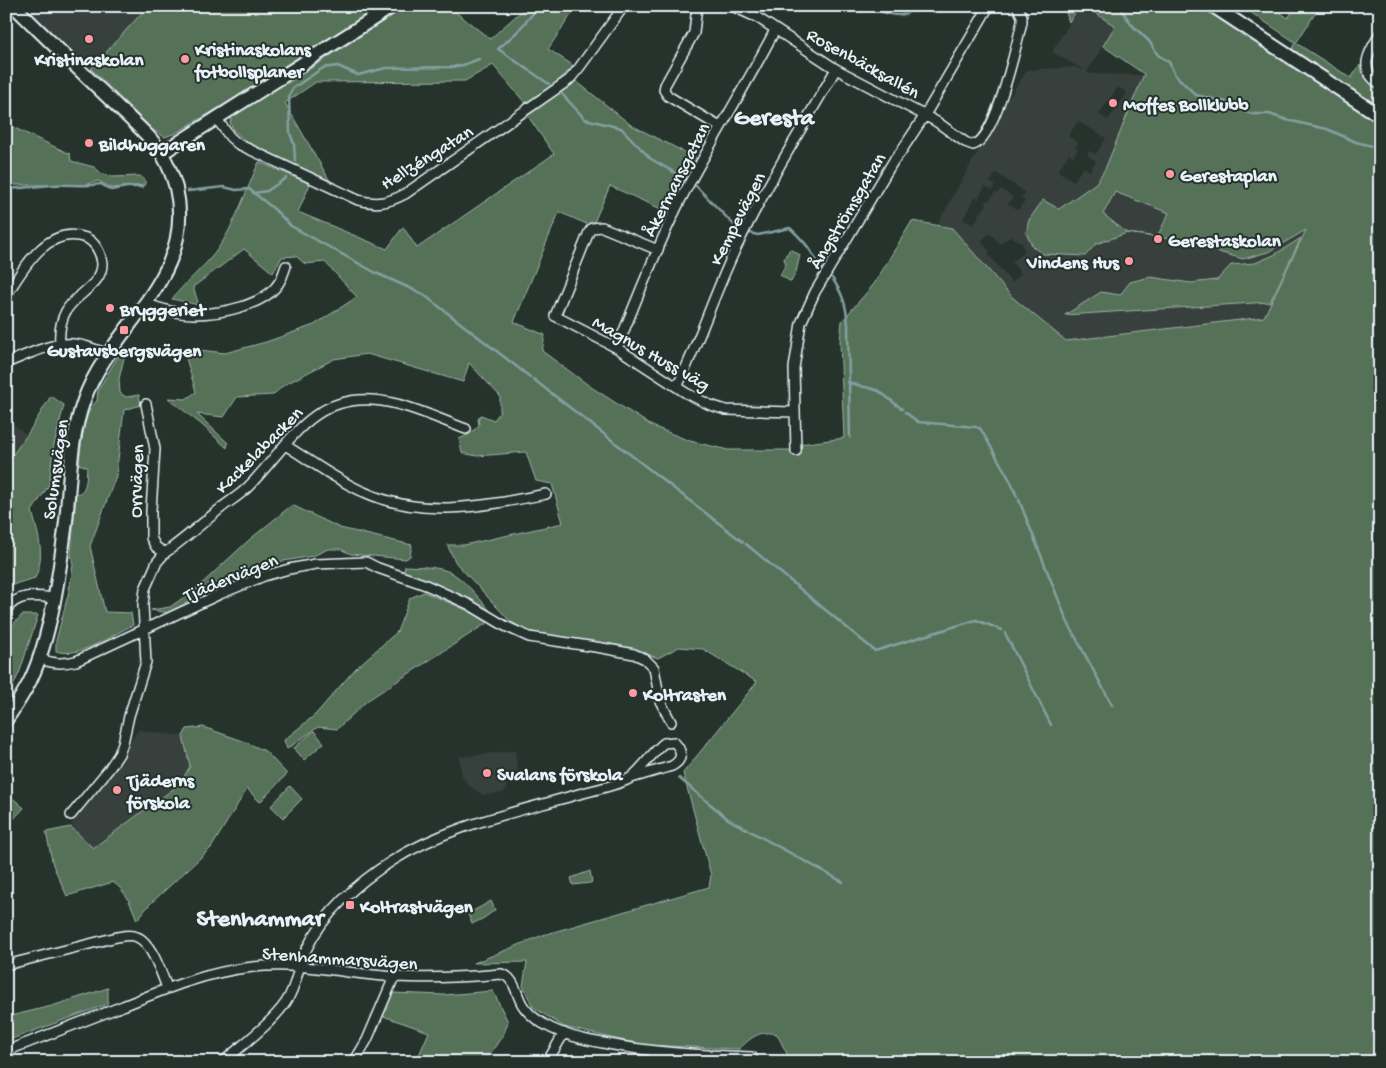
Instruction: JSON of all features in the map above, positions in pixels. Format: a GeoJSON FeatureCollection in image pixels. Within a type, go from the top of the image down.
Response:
{"type":"FeatureCollection","features":[{"type":"Feature","properties":{"kind":"main road"},"geometry":{"type":"LineString","coordinates":[[14,6],[141,130],[162,153],[393,6]]}},
{"type":"Feature","properties":{"kind":"main road"},"geometry":{"type":"LineString","coordinates":[[1213,6],[1380,116]]}},
{"type":"Feature","properties":{"kind":"main road","name":"Solumsvägen"},"geometry":{"type":"LineString","coordinates":[[6,720],[26,687],[39,658],[54,598],[66,520],[74,432],[84,400],[91,383],[108,354],[163,278],[175,249],[178,218],[176,189],[162,153]]}},
{"type":"Feature","properties":{"kind":"street","name":"Hellzéngatan"},"geometry":{"type":"LineString","coordinates":[[216,118],[230,137],[238,144],[348,196],[367,203],[385,203],[405,194],[569,80],[624,6]]}},
{"type":"Feature","properties":{"kind":"street"},"geometry":{"type":"LineString","coordinates":[[697,6],[694,32],[665,84],[664,90],[668,96],[720,127]]}},
{"type":"Feature","properties":{"kind":"street","name":"Rosenbäcksallén"},"geometry":{"type":"LineString","coordinates":[[732,6],[758,18],[836,69],[925,115],[973,146],[979,143],[996,113],[1008,76],[1022,22],[1022,16],[1017,6]]}},
{"type":"Feature","properties":{"kind":"street","name":"Ångströmsgatan"},"geometry":{"type":"LineString","coordinates":[[796,451],[794,368],[801,323],[806,309],[894,160],[925,115],[989,6]]}},
{"type":"Feature","properties":{"kind":"street","name":"Åkermansgatan"},"geometry":{"type":"LineString","coordinates":[[617,348],[680,202],[775,30]]}},
{"type":"Feature","properties":{"kind":"street"},"geometry":{"type":"LineString","coordinates":[[1380,34],[1368,53],[1366,61],[1367,69],[1374,80],[1380,84]]}},
{"type":"Feature","properties":{"kind":"street","name":"Kempevägen"},"geometry":{"type":"LineString","coordinates":[[677,387],[735,251],[756,208],[836,69]]}},
{"type":"Feature","properties":{"kind":"street","name":"Magnus Huss väg"},"geometry":{"type":"LineString","coordinates":[[658,250],[602,227],[592,228],[555,316],[617,348],[677,387],[710,405],[726,410],[794,412]]}},
{"type":"Feature","properties":{"kind":"street"},"geometry":{"type":"LineString","coordinates":[[6,296],[39,250],[50,240],[68,235],[90,240],[100,253],[102,261],[100,272],[94,282],[72,302],[66,311],[60,326],[60,344]]}},
{"type":"Feature","properties":{"kind":"street"},"geometry":{"type":"LineString","coordinates":[[145,303],[164,310],[192,314],[236,308],[264,296],[274,288],[280,281],[286,266]]}},
{"type":"Feature","properties":{"kind":"street"},"geometry":{"type":"LineString","coordinates":[[6,363],[60,344],[76,344],[108,354]]}},
{"type":"Feature","properties":{"kind":"street","name":"Kackelabacken"},"geometry":{"type":"LineString","coordinates":[[144,631],[142,605],[145,589],[157,562],[165,553],[246,488],[311,417],[324,409],[340,403],[354,400],[371,400],[389,402],[466,429]]}},
{"type":"Feature","properties":{"kind":"street","name":"Orrvägen"},"geometry":{"type":"LineString","coordinates":[[146,404],[155,449],[151,538],[156,547],[165,553]]}},
{"type":"Feature","properties":{"kind":"street"},"geometry":{"type":"LineString","coordinates":[[285,445],[338,479],[363,492],[403,505],[449,508],[503,502],[546,494]]}},
{"type":"Feature","properties":{"kind":"street","name":"Tjädervägen"},"geometry":{"type":"LineString","coordinates":[[39,658],[58,664],[76,661],[220,594],[264,576],[316,564],[368,562],[378,568],[426,585],[468,604],[505,626],[529,636],[634,654],[645,659],[654,668],[660,701],[671,722]]}},
{"type":"Feature","properties":{"kind":"street"},"geometry":{"type":"LineString","coordinates":[[6,610],[9,605],[26,597],[54,598]]}},
{"type":"Feature","properties":{"kind":"street"},"geometry":{"type":"LineString","coordinates":[[71,815],[96,787],[122,748],[129,716],[146,662],[144,631]]}},
{"type":"Feature","properties":{"kind":"street"},"geometry":{"type":"LineString","coordinates":[[222,1062],[275,1016],[285,1004],[292,992],[305,950],[328,916],[346,898],[392,861],[420,846],[469,826],[672,766],[678,763],[681,758],[678,745],[674,742],[664,743],[628,779]]}},
{"type":"Feature","properties":{"kind":"street"},"geometry":{"type":"LineString","coordinates":[[6,965],[109,939],[131,936],[137,937],[148,946],[167,988]]}},
{"type":"Feature","properties":{"kind":"street","name":"Stenhammarsvägen"},"geometry":{"type":"LineString","coordinates":[[6,1051],[167,988],[198,978],[233,970],[276,966],[299,966],[394,977],[454,978],[507,975],[514,985],[523,1006],[530,1015],[564,1033]]}},
{"type":"Feature","properties":{"kind":"street"},"geometry":{"type":"LineString","coordinates":[[354,1062],[367,1040],[394,977]]}},
{"type":"Feature","properties":{"kind":"street"},"geometry":{"type":"LineString","coordinates":[[547,1062],[564,1033],[608,1044],[654,1051],[752,1060]]}},
{"type":"Feature","properties":{"kind":"street"},"geometry":{"type":"LineString","coordinates":[[652,1062],[654,1051]]}},
{"type":"Feature","properties":{"kind":"shaded area","name":"Kristinaskolan"},"geometry":{"type":"Polygon","coordinates":[[[25,6],[148,6],[91,69],[25,6]]]}},
{"type":"Feature","properties":{"kind":"shaded area","name":"Gerestaskolan"},"geometry":{"type":"Polygon","coordinates":[[[1080,6],[1084,6],[1115,26],[1087,72],[1091,74],[1144,75],[1260,151],[1309,224],[1231,389],[884,320],[1001,110],[1027,70],[1074,67],[1086,71],[1052,52],[1080,6]],[[1118,87],[1099,114],[1108,120],[1127,93],[1118,87]],[[1078,121],[1068,136],[1078,143],[1075,147],[1078,149],[1073,157],[1069,154],[1058,171],[1074,181],[1083,167],[1090,171],[1096,161],[1087,155],[1089,151],[1096,154],[1106,138],[1078,121]],[[996,173],[990,182],[995,185],[992,190],[985,186],[978,199],[975,197],[963,219],[973,225],[979,216],[977,215],[980,214],[987,204],[985,202],[989,201],[995,192],[998,193],[1001,189],[1013,197],[1008,204],[1018,210],[1025,201],[1021,198],[1025,192],[996,173]],[[990,233],[981,241],[990,252],[988,254],[1012,283],[1021,274],[1012,262],[1025,252],[1022,243],[1011,236],[1000,244],[990,233]],[[1300,239],[1274,255],[1255,263],[1231,265],[1217,280],[1191,283],[1150,277],[1130,282],[1120,295],[1101,292],[1066,314],[1270,302],[1300,239]]]}},
{"type":"Feature","properties":{"kind":"shaded area"},"geometry":{"type":"Polygon","coordinates":[[[6,418],[27,435],[6,463],[6,418]]]}},
{"type":"Feature","properties":{"kind":"shaded area"},"geometry":{"type":"Polygon","coordinates":[[[138,730],[183,736],[190,766],[180,784],[93,848],[73,830],[72,823],[120,760],[138,730]]]}},
{"type":"Feature","properties":{"kind":"shaded area","name":"Svalans förskola"},"geometry":{"type":"Polygon","coordinates":[[[515,751],[518,771],[505,778],[507,789],[502,793],[483,795],[469,786],[462,776],[459,757],[515,751]]]}},
{"type":"Feature","properties":{"kind":"green space"},"geometry":{"type":"Polygon","coordinates":[[[148,6],[382,6],[215,110],[176,133],[165,137],[153,130],[91,69],[148,6]]]}},
{"type":"Feature","properties":{"kind":"green space"},"geometry":{"type":"Polygon","coordinates":[[[407,6],[448,6],[490,39],[527,6],[577,6],[548,49],[574,66],[557,82],[525,103],[493,65],[465,81],[316,82],[285,103],[330,181],[248,143],[233,130],[230,123],[232,115],[282,84],[288,83],[407,6]]]}},
{"type":"Feature","properties":{"kind":"green space"},"geometry":{"type":"Polygon","coordinates":[[[1064,6],[1080,6],[1069,22],[1064,6]]]}},
{"type":"Feature","properties":{"kind":"green space"},"geometry":{"type":"Polygon","coordinates":[[[1084,6],[1203,6],[1380,121],[1380,1062],[791,1062],[777,1034],[771,1033],[756,1036],[739,1049],[643,1045],[564,1027],[533,1007],[523,986],[527,962],[474,963],[543,935],[709,887],[711,875],[683,773],[757,682],[703,649],[679,647],[658,658],[618,645],[542,635],[524,630],[509,620],[456,563],[447,545],[464,545],[563,523],[552,484],[536,481],[526,452],[477,456],[462,453],[459,439],[470,434],[479,425],[478,419],[481,415],[494,420],[500,412],[500,396],[469,363],[463,382],[367,354],[334,359],[284,385],[273,395],[237,397],[224,417],[197,414],[228,443],[227,448],[168,398],[186,399],[196,392],[183,348],[225,353],[266,342],[314,325],[357,297],[325,262],[305,264],[296,256],[282,257],[273,273],[244,249],[193,287],[199,305],[172,299],[212,257],[223,241],[235,219],[259,162],[310,184],[298,212],[387,249],[403,227],[417,248],[554,154],[527,115],[576,81],[631,125],[698,159],[672,214],[610,186],[594,222],[589,225],[559,212],[514,322],[545,335],[542,351],[591,387],[652,426],[690,441],[728,450],[791,450],[800,444],[844,438],[840,341],[842,321],[874,284],[912,221],[952,228],[1012,297],[1066,341],[1264,317],[1306,230],[1268,252],[1243,259],[1177,240],[1127,233],[1096,244],[1085,256],[1043,254],[1033,247],[1026,233],[1029,220],[1043,200],[1059,209],[1096,183],[1105,169],[1144,74],[1103,46],[1115,26],[1084,6]],[[1115,192],[1103,214],[1127,233],[1157,237],[1169,213],[1115,192]]]}},
{"type":"Feature","properties":{"kind":"green space"},"geometry":{"type":"Polygon","coordinates":[[[1241,6],[1271,6],[1288,18],[1296,6],[1300,6],[1307,11],[1311,6],[1320,6],[1296,43],[1351,78],[1360,65],[1368,81],[1380,89],[1380,107],[1291,51],[1295,42],[1241,6]]]}},
{"type":"Feature","properties":{"kind":"green space"},"geometry":{"type":"Polygon","coordinates":[[[6,124],[70,154],[71,161],[94,167],[101,173],[112,177],[140,176],[145,180],[145,185],[112,188],[98,181],[84,185],[6,185],[6,124]]]}},
{"type":"Feature","properties":{"kind":"green space"},"geometry":{"type":"Polygon","coordinates":[[[1301,238],[1270,302],[1065,315],[1101,292],[1120,295],[1130,282],[1150,277],[1191,283],[1217,280],[1231,265],[1255,263],[1274,255],[1301,238]]]}},
{"type":"Feature","properties":{"kind":"green space"},"geometry":{"type":"Polygon","coordinates":[[[790,249],[800,255],[796,272],[791,282],[780,275],[786,264],[784,259],[790,249]]]}},
{"type":"Feature","properties":{"kind":"green space"},"geometry":{"type":"Polygon","coordinates":[[[122,355],[124,358],[119,379],[120,393],[126,397],[139,395],[141,405],[124,410],[116,476],[90,546],[105,612],[131,613],[133,625],[95,645],[75,652],[65,653],[56,651],[56,641],[69,591],[73,565],[71,554],[76,494],[83,490],[86,479],[87,467],[79,464],[82,439],[89,413],[97,401],[98,390],[118,356],[122,355]]]}},
{"type":"Feature","properties":{"kind":"green space"},"geometry":{"type":"Polygon","coordinates":[[[51,396],[64,405],[53,449],[49,485],[32,511],[40,545],[38,570],[35,578],[6,588],[6,464],[27,435],[51,396]]]}},
{"type":"Feature","properties":{"kind":"green space"},"geometry":{"type":"Polygon","coordinates":[[[292,505],[340,528],[412,545],[410,556],[406,559],[351,554],[340,549],[328,549],[313,556],[272,563],[229,585],[216,583],[209,585],[210,594],[170,613],[151,610],[170,607],[197,588],[249,540],[292,505]]]}},
{"type":"Feature","properties":{"kind":"green space"},"geometry":{"type":"Polygon","coordinates":[[[405,566],[435,568],[452,573],[468,586],[494,615],[404,572],[405,566]]]}},
{"type":"Feature","properties":{"kind":"green space"},"geometry":{"type":"Polygon","coordinates":[[[424,592],[483,617],[487,623],[368,700],[337,729],[318,727],[287,749],[284,740],[315,715],[356,668],[397,632],[410,598],[424,592]]]}},
{"type":"Feature","properties":{"kind":"green space"},"geometry":{"type":"Polygon","coordinates":[[[22,615],[38,615],[20,671],[6,701],[6,632],[22,615]]]}},
{"type":"Feature","properties":{"kind":"green space"},"geometry":{"type":"Polygon","coordinates":[[[203,727],[265,751],[287,774],[260,802],[247,789],[211,848],[150,904],[137,920],[125,894],[113,882],[67,896],[53,865],[46,832],[71,827],[93,848],[180,784],[190,766],[183,736],[187,729],[203,727]]]}},
{"type":"Feature","properties":{"kind":"green space"},"geometry":{"type":"Polygon","coordinates":[[[314,731],[324,743],[304,760],[294,748],[314,731]]]}},
{"type":"Feature","properties":{"kind":"green space"},"geometry":{"type":"Polygon","coordinates":[[[290,786],[302,799],[283,818],[271,806],[290,786]]]}},
{"type":"Feature","properties":{"kind":"green space"},"geometry":{"type":"Polygon","coordinates":[[[6,792],[24,808],[6,827],[6,792]]]}},
{"type":"Feature","properties":{"kind":"green space"},"geometry":{"type":"Polygon","coordinates":[[[590,871],[592,882],[573,885],[571,878],[590,871]]]}},
{"type":"Feature","properties":{"kind":"green space"},"geometry":{"type":"Polygon","coordinates":[[[491,901],[495,910],[472,924],[468,914],[491,901]]]}},
{"type":"Feature","properties":{"kind":"green space"},"geometry":{"type":"Polygon","coordinates":[[[108,988],[108,1004],[6,1041],[6,1017],[52,1006],[108,988]]]}},
{"type":"Feature","properties":{"kind":"green space"},"geometry":{"type":"Polygon","coordinates":[[[493,991],[508,1022],[504,1033],[485,1062],[416,1062],[429,1032],[383,1016],[392,993],[444,995],[493,991]]]}},
{"type":"Feature","properties":{"kind":"waterway"},"geometry":{"type":"LineString","coordinates":[[542,6],[498,49],[549,84]]}},
{"type":"Feature","properties":{"kind":"waterway"},"geometry":{"type":"LineString","coordinates":[[879,6],[880,11],[899,15],[908,13],[917,6]]}},
{"type":"Feature","properties":{"kind":"waterway"},"geometry":{"type":"LineString","coordinates":[[1119,6],[1131,24],[1149,41],[1158,55],[1169,62],[1175,75],[1196,95],[1226,102],[1235,108],[1252,114],[1269,114],[1327,129],[1356,142],[1380,148]]}},
{"type":"Feature","properties":{"kind":"waterway"},"geometry":{"type":"LineString","coordinates":[[295,161],[294,144],[290,133],[289,95],[293,88],[323,68],[338,66],[358,75],[386,68],[452,67],[479,59]]}},
{"type":"Feature","properties":{"kind":"waterway"},"geometry":{"type":"LineString","coordinates":[[562,94],[585,119],[621,128],[651,159],[684,178]]}},
{"type":"Feature","properties":{"kind":"waterway"},"geometry":{"type":"LineString","coordinates":[[188,191],[224,187],[236,190],[249,189],[254,193],[267,191],[286,178]]}},
{"type":"Feature","properties":{"kind":"waterway"},"geometry":{"type":"LineString","coordinates":[[6,189],[53,185],[101,184],[111,190],[142,187]]}},
{"type":"Feature","properties":{"kind":"waterway"},"geometry":{"type":"LineString","coordinates":[[696,186],[739,230]]}},
{"type":"Feature","properties":{"kind":"waterway"},"geometry":{"type":"LineString","coordinates":[[254,193],[291,226],[376,273],[423,294],[530,377]]}},
{"type":"Feature","properties":{"kind":"waterway"},"geometry":{"type":"LineString","coordinates":[[750,233],[758,235],[790,228],[808,247],[820,270]]}},
{"type":"Feature","properties":{"kind":"waterway"},"geometry":{"type":"LineString","coordinates":[[832,278],[843,300],[848,324],[850,437]]}},
{"type":"Feature","properties":{"kind":"waterway"},"geometry":{"type":"LineString","coordinates":[[533,379],[743,542]]}},
{"type":"Feature","properties":{"kind":"waterway"},"geometry":{"type":"LineString","coordinates":[[848,382],[864,387]]}},
{"type":"Feature","properties":{"kind":"waterway"},"geometry":{"type":"LineString","coordinates":[[866,387],[879,391],[902,409]]}},
{"type":"Feature","properties":{"kind":"waterway"},"geometry":{"type":"LineString","coordinates":[[905,412],[918,422],[976,427]]}},
{"type":"Feature","properties":{"kind":"waterway"},"geometry":{"type":"LineString","coordinates":[[978,428],[980,428],[1011,482],[1017,497]]}},
{"type":"Feature","properties":{"kind":"waterway"},"geometry":{"type":"LineString","coordinates":[[1019,500],[1067,621],[1112,705]]}},
{"type":"Feature","properties":{"kind":"waterway"},"geometry":{"type":"LineString","coordinates":[[746,544],[875,651],[976,620],[1002,630]]}},
{"type":"Feature","properties":{"kind":"waterway"},"geometry":{"type":"LineString","coordinates":[[1005,633],[1051,725]]}},
{"type":"Feature","properties":{"kind":"waterway"},"geometry":{"type":"LineString","coordinates":[[679,778],[728,819],[843,882]]}},
{"type":"Feature","properties":{"kind":"place","name":"Kristinaskolan"},"geometry":{"type":"Point","coordinates":[89,39]}},
{"type":"Feature","properties":{"kind":"place","name":"Kristinaskolans fotbollsplaner"},"geometry":{"type":"Point","coordinates":[185,59]}},
{"type":"Feature","properties":{"kind":"place","name":"Moffes Bollklubb"},"geometry":{"type":"Point","coordinates":[1113,103]}},
{"type":"Feature","properties":{"kind":"place","name":"Bildhuggaren"},"geometry":{"type":"Point","coordinates":[89,143]}},
{"type":"Feature","properties":{"kind":"place","name":"Gerestaplan"},"geometry":{"type":"Point","coordinates":[1170,174]}},
{"type":"Feature","properties":{"kind":"place","name":"Gerestaskolan"},"geometry":{"type":"Point","coordinates":[1158,239]}},
{"type":"Feature","properties":{"kind":"place","name":"Vindens Hus"},"geometry":{"type":"Point","coordinates":[1129,261]}},
{"type":"Feature","properties":{"kind":"place","name":"Bryggeriet"},"geometry":{"type":"Point","coordinates":[110,308]}},
{"type":"Feature","properties":{"kind":"place","name":"Gustavsbergsvägen"},"geometry":{"type":"Point","coordinates":[124,330]}},
{"type":"Feature","properties":{"kind":"place","name":"Koltrasten"},"geometry":{"type":"Point","coordinates":[633,693]}},
{"type":"Feature","properties":{"kind":"place","name":"Svalans förskola"},"geometry":{"type":"Point","coordinates":[487,773]}},
{"type":"Feature","properties":{"kind":"place","name":"Tjäderns förskola"},"geometry":{"type":"Point","coordinates":[117,790]}},
{"type":"Feature","properties":{"kind":"place","name":"Koltrastvägen"},"geometry":{"type":"Point","coordinates":[350,905]}},
{"type":"Feature","properties":{"kind":"district","name":"Geresta"},"geometry":{"type":"Point","coordinates":[774,116]}},
{"type":"Feature","properties":{"kind":"district","name":"Stenhammar"},"geometry":{"type":"Point","coordinates":[260,917]}}]}
